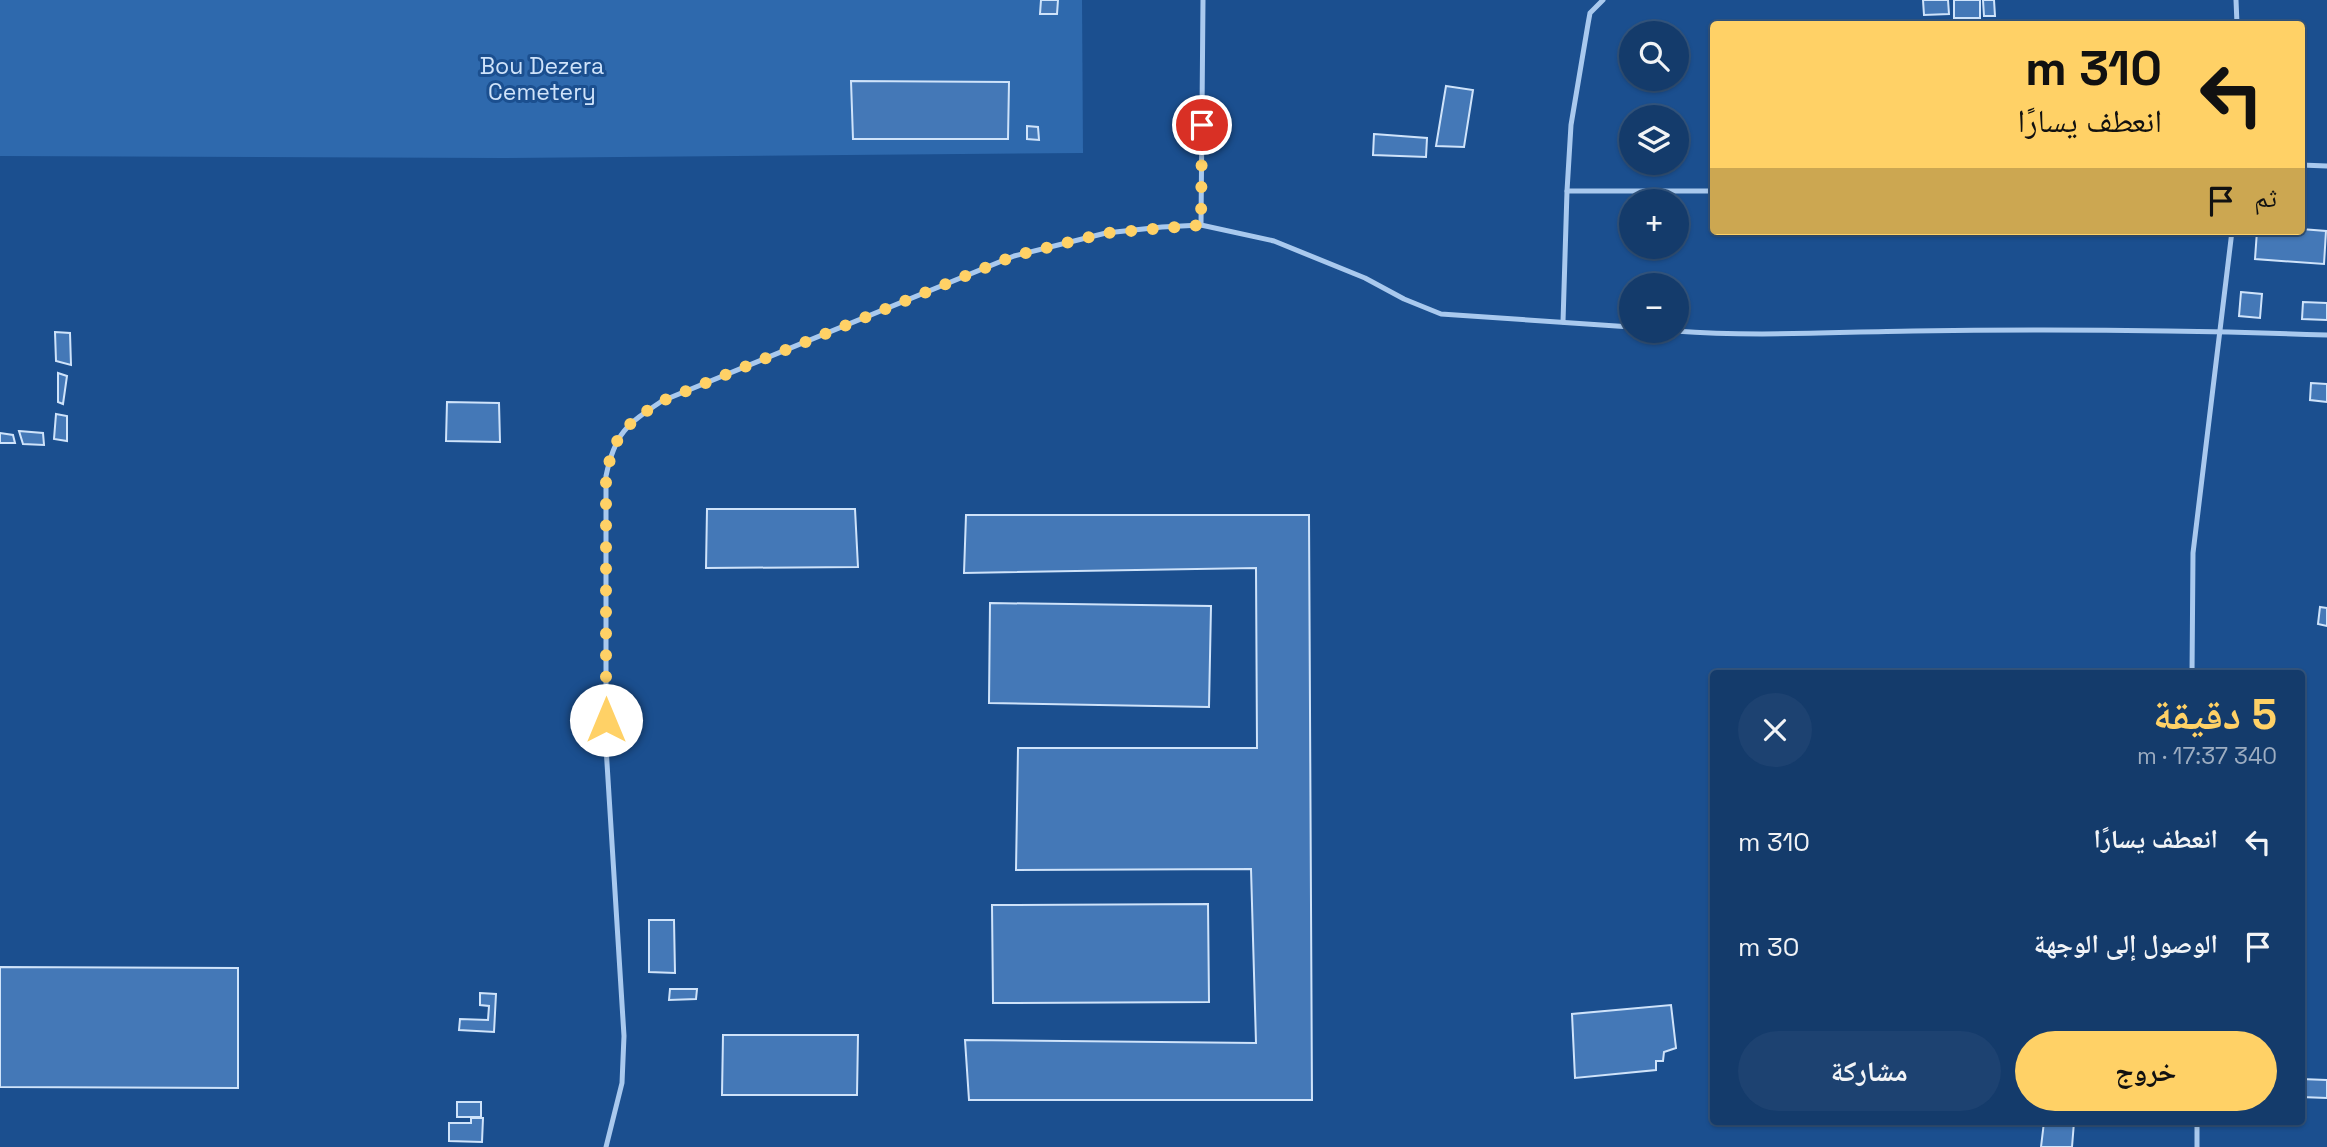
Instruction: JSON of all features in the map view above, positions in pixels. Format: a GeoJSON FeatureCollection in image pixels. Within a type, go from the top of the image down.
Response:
{"type":"FeatureCollection","features":[{"type":"Feature","properties":{"kind":"lane"},"geometry":{"type":"LineString","coordinates":[[1201,225],[1203,0]]}},
{"type":"Feature","properties":{"kind":"lane"},"geometry":{"type":"LineString","coordinates":[[1563,321],[1571,124],[1590,13],[1602,0]]}},
{"type":"Feature","properties":{"kind":"lane"},"geometry":{"type":"LineString","coordinates":[[2236,0],[2237,21]]}},
{"type":"Feature","properties":{"kind":"lane"},"geometry":{"type":"LineString","coordinates":[[2305,165],[2327,166]]}},
{"type":"Feature","properties":{"kind":"lane"},"geometry":{"type":"LineString","coordinates":[[1567,191],[1710,191]]}},
{"type":"Feature","properties":{"kind":"lane"},"geometry":{"type":"LineString","coordinates":[[606,1147],[622,1083],[624,1036],[606,747],[606,476],[613,445],[633,420],[662,401],[1014,256],[1106,233],[1201,225],[1246,233],[1307,253],[1441,314],[1619,326]]}},
{"type":"Feature","properties":{"kind":"lane"},"geometry":{"type":"LineString","coordinates":[[2192,670],[2193,553],[2232,235]]}},
{"type":"Feature","properties":{"kind":"lane"},"geometry":{"type":"LineString","coordinates":[[1689,332],[1740,336],[1913,331],[2220,331],[2327,335]]}},
{"type":"Feature","properties":{"kind":"lane"},"geometry":{"type":"LineString","coordinates":[[2197,1125],[2197,1147]]}},
{"type":"Feature","properties":{"kind":"green space","name":"Bou Dezera Cemetery"},"geometry":{"type":"Polygon","coordinates":[[[0,0],[1082,0],[1083,153],[498,158],[0,156],[0,0]]]}},
{"type":"Feature","properties":{"kind":"building"},"geometry":{"type":"Polygon","coordinates":[[[1041,0],[1058,0],[1057,14],[1040,14],[1041,0]]]}},
{"type":"Feature","properties":{"kind":"building"},"geometry":{"type":"Polygon","coordinates":[[[1923,0],[1948,0],[1949,14],[1924,15],[1923,0]]]}},
{"type":"Feature","properties":{"kind":"building"},"geometry":{"type":"Polygon","coordinates":[[[1954,0],[1980,0],[1980,18],[1954,18],[1954,0]]]}},
{"type":"Feature","properties":{"kind":"building"},"geometry":{"type":"Polygon","coordinates":[[[1983,0],[1994,0],[1995,16],[1984,16],[1983,0]]]}},
{"type":"Feature","properties":{"kind":"building"},"geometry":{"type":"Polygon","coordinates":[[[851,81],[1009,82],[1008,139],[853,139],[851,81]]]}},
{"type":"Feature","properties":{"kind":"building"},"geometry":{"type":"Polygon","coordinates":[[[1446,86],[1473,90],[1464,147],[1436,146],[1446,86]]]}},
{"type":"Feature","properties":{"kind":"building"},"geometry":{"type":"Polygon","coordinates":[[[1027,126],[1038,127],[1039,140],[1027,139],[1027,126]]]}},
{"type":"Feature","properties":{"kind":"building"},"geometry":{"type":"Polygon","coordinates":[[[1374,134],[1427,138],[1426,157],[1373,155],[1374,134]]]}},
{"type":"Feature","properties":{"kind":"building"},"geometry":{"type":"Polygon","coordinates":[[[2305,229],[2326,231],[2324,264],[2255,259],[2257,235],[2305,235],[2305,229]]]}},
{"type":"Feature","properties":{"kind":"building"},"geometry":{"type":"Polygon","coordinates":[[[2241,292],[2262,294],[2260,318],[2239,316],[2241,292]]]}},
{"type":"Feature","properties":{"kind":"building"},"geometry":{"type":"Polygon","coordinates":[[[2303,302],[2327,303],[2327,320],[2302,319],[2303,302]]]}},
{"type":"Feature","properties":{"kind":"building"},"geometry":{"type":"Polygon","coordinates":[[[55,332],[70,333],[71,365],[56,361],[55,332]]]}},
{"type":"Feature","properties":{"kind":"building"},"geometry":{"type":"Polygon","coordinates":[[[58,373],[67,376],[63,404],[58,402],[58,373]]]}},
{"type":"Feature","properties":{"kind":"building"},"geometry":{"type":"Polygon","coordinates":[[[2311,383],[2327,384],[2327,402],[2310,400],[2311,383]]]}},
{"type":"Feature","properties":{"kind":"building"},"geometry":{"type":"Polygon","coordinates":[[[447,402],[499,403],[500,442],[446,441],[447,402]]]}},
{"type":"Feature","properties":{"kind":"building"},"geometry":{"type":"Polygon","coordinates":[[[56,414],[67,416],[67,441],[54,439],[56,414]]]}},
{"type":"Feature","properties":{"kind":"building"},"geometry":{"type":"Polygon","coordinates":[[[19,431],[43,433],[44,445],[23,444],[19,431]]]}},
{"type":"Feature","properties":{"kind":"building"},"geometry":{"type":"Polygon","coordinates":[[[0,433],[13,435],[15,443],[0,443],[0,433]]]}},
{"type":"Feature","properties":{"kind":"building"},"geometry":{"type":"Polygon","coordinates":[[[707,509],[855,509],[858,567],[706,568],[707,509]]]}},
{"type":"Feature","properties":{"kind":"building"},"geometry":{"type":"Polygon","coordinates":[[[966,515],[1309,515],[1312,1100],[969,1100],[965,1040],[1256,1043],[1251,869],[1016,870],[1018,748],[1257,748],[1256,568],[964,573],[966,515]]]}},
{"type":"Feature","properties":{"kind":"building"},"geometry":{"type":"Polygon","coordinates":[[[990,603],[1211,606],[1209,707],[989,703],[990,603]]]}},
{"type":"Feature","properties":{"kind":"building"},"geometry":{"type":"Polygon","coordinates":[[[2320,607],[2327,608],[2327,626],[2318,624],[2320,607]]]}},
{"type":"Feature","properties":{"kind":"building"},"geometry":{"type":"Polygon","coordinates":[[[1208,904],[1209,1002],[993,1003],[992,905],[1208,904]]]}},
{"type":"Feature","properties":{"kind":"building"},"geometry":{"type":"Polygon","coordinates":[[[649,920],[674,920],[675,973],[649,972],[649,920]]]}},
{"type":"Feature","properties":{"kind":"building"},"geometry":{"type":"Polygon","coordinates":[[[0,967],[238,968],[238,1088],[0,1087],[0,967]]]}},
{"type":"Feature","properties":{"kind":"building"},"geometry":{"type":"Polygon","coordinates":[[[670,989],[697,989],[696,999],[669,1000],[670,989]]]}},
{"type":"Feature","properties":{"kind":"building"},"geometry":{"type":"Polygon","coordinates":[[[480,993],[496,994],[494,1032],[459,1030],[460,1019],[488,1020],[489,1006],[480,1005],[480,993]]]}},
{"type":"Feature","properties":{"kind":"building"},"geometry":{"type":"Polygon","coordinates":[[[1671,1005],[1676,1048],[1664,1052],[1663,1061],[1656,1061],[1656,1070],[1575,1078],[1572,1014],[1671,1005]]]}},
{"type":"Feature","properties":{"kind":"building"},"geometry":{"type":"Polygon","coordinates":[[[723,1035],[858,1035],[857,1095],[722,1095],[723,1035]]]}},
{"type":"Feature","properties":{"kind":"building"},"geometry":{"type":"Polygon","coordinates":[[[2305,1079],[2327,1080],[2327,1098],[2305,1097],[2305,1079]]]}},
{"type":"Feature","properties":{"kind":"building"},"geometry":{"type":"Polygon","coordinates":[[[457,1102],[481,1102],[481,1117],[457,1117],[457,1102]]]}},
{"type":"Feature","properties":{"kind":"building"},"geometry":{"type":"Polygon","coordinates":[[[471,1118],[483,1118],[482,1142],[449,1141],[449,1123],[471,1123],[471,1118]]]}},
{"type":"Feature","properties":{"kind":"building"},"geometry":{"type":"Polygon","coordinates":[[[2044,1125],[2074,1125],[2072,1147],[2041,1147],[2044,1125]]]}},
{"type":"Feature","properties":{"kind":"route"},"geometry":{"type":"LineString","coordinates":[[606,720],[606,476],[613,445],[633,420],[662,401],[1014,256],[1106,233],[1201,225],[1202,125]]}}]}
